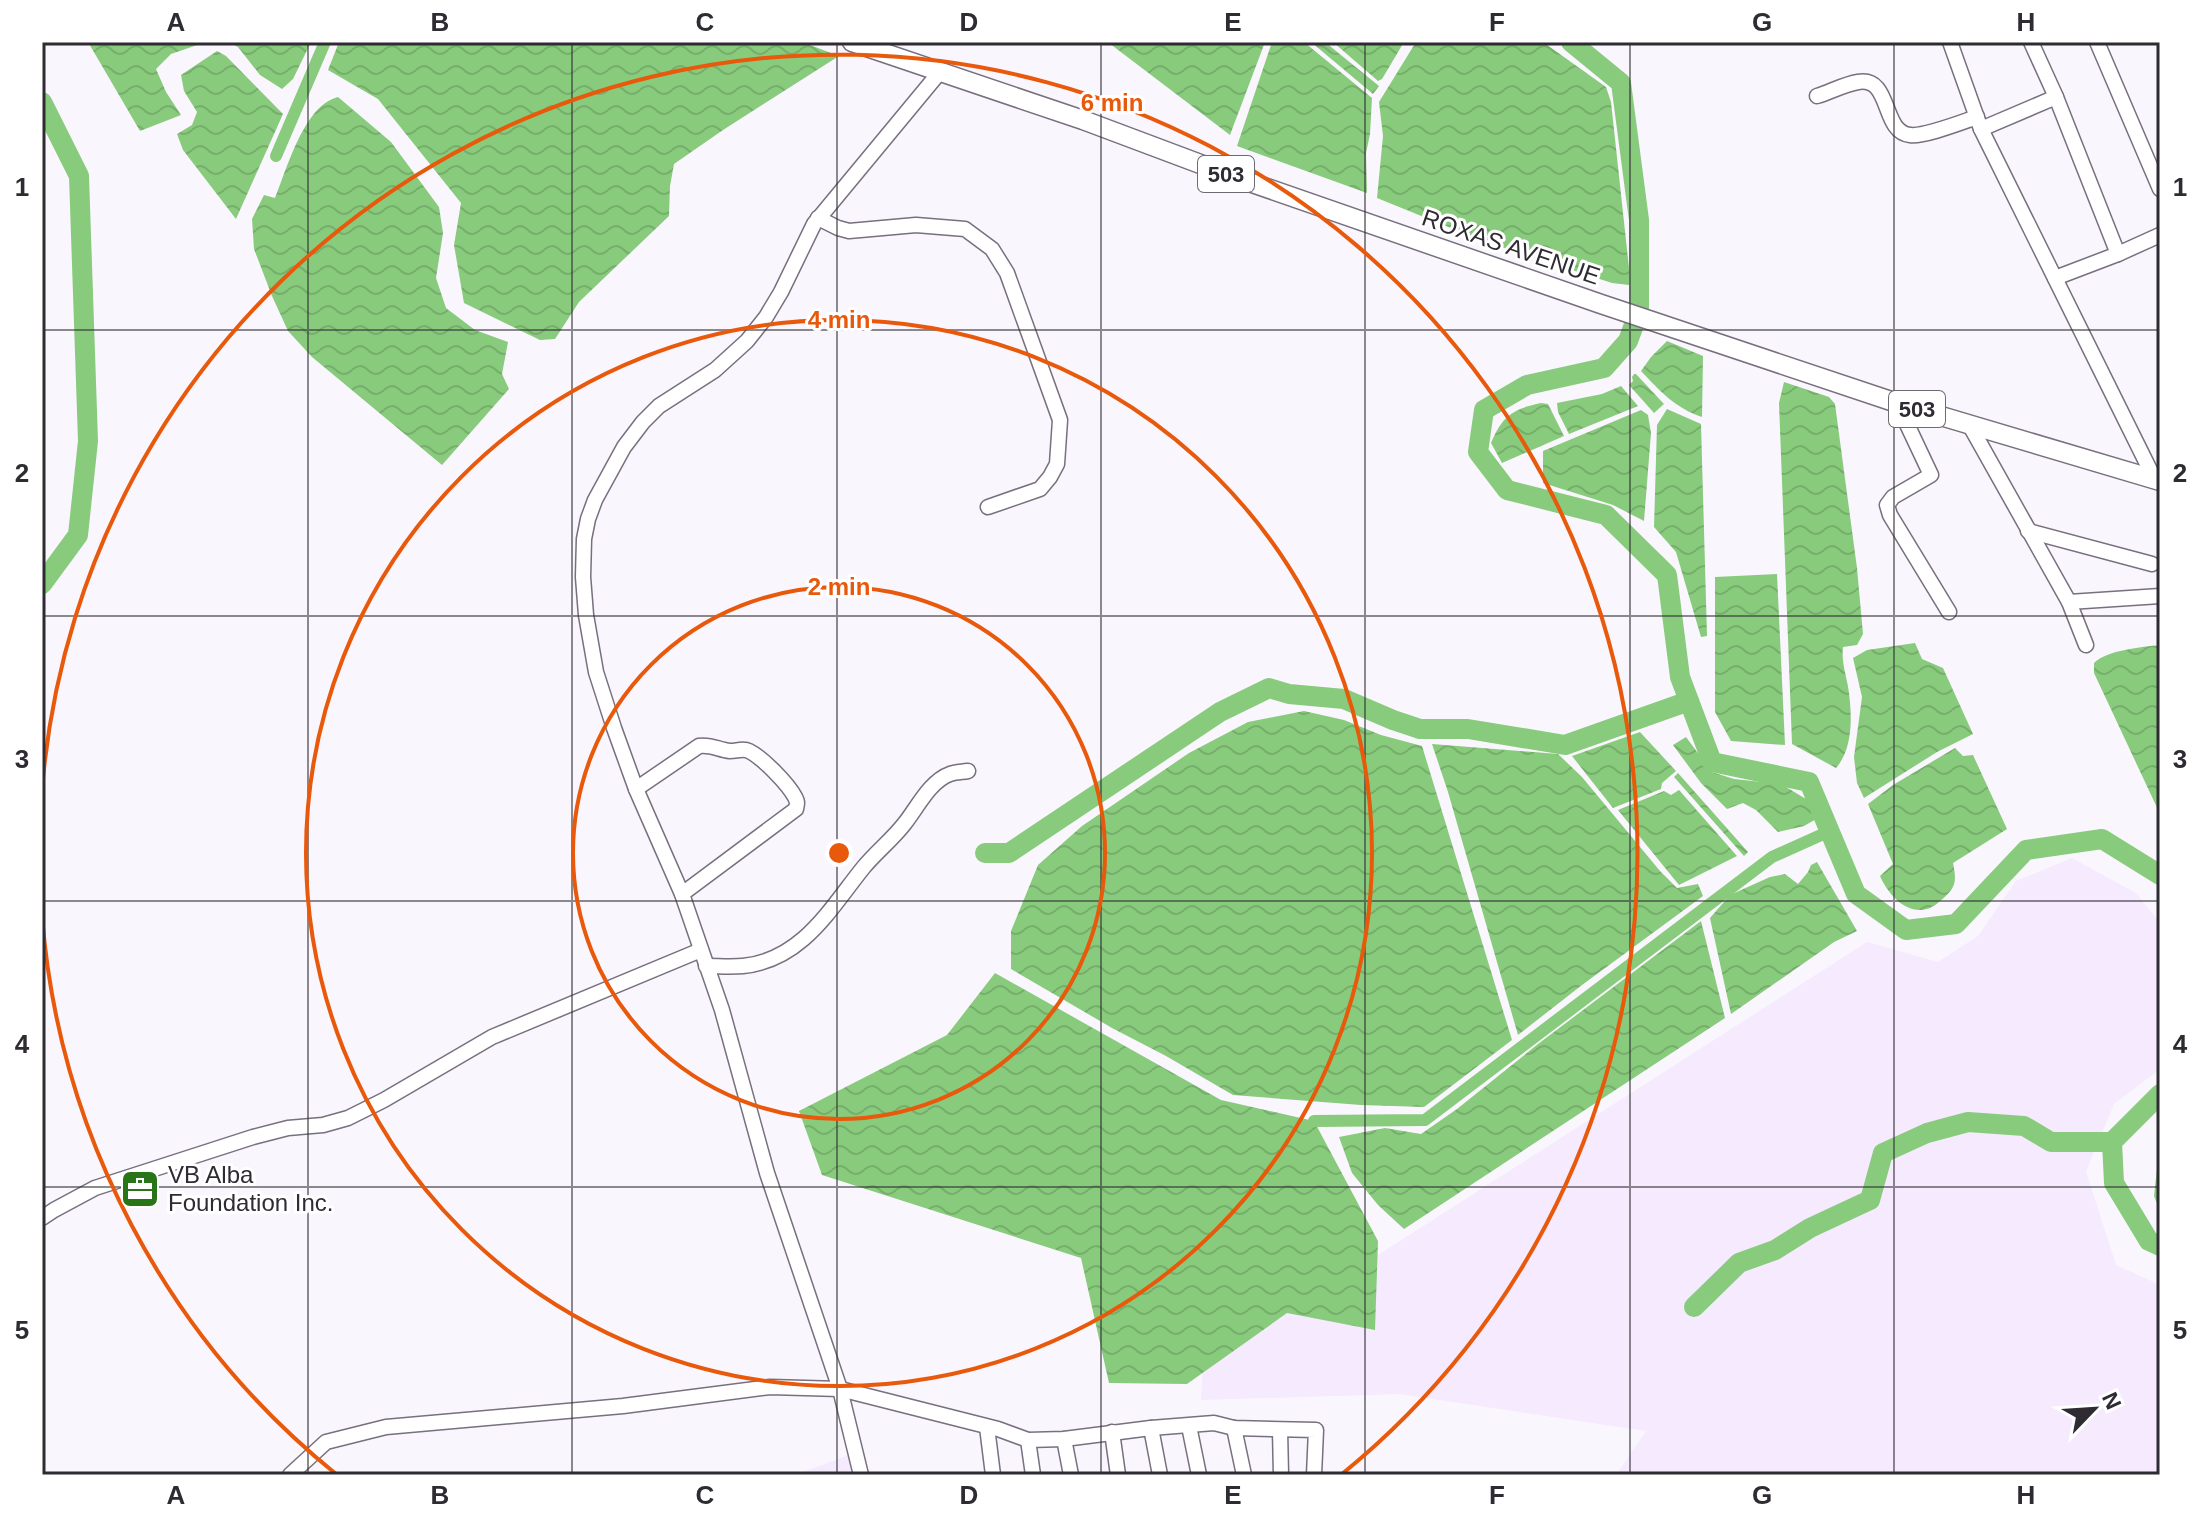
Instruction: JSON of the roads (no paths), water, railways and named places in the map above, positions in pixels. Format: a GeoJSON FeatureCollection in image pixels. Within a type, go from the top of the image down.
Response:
{"type":"FeatureCollection","features":[{"type":"Feature","properties":{"kind":"main road","name":"ROXAS AVENUE"},"geometry":{"type":"LineString","coordinates":[[852,42],[1083,120],[1235,177],[1601,304],[1897,403],[2158,480]]}},
{"type":"Feature","properties":{"kind":"street"},"geometry":{"type":"LineString","coordinates":[[1950,42],[1979,123],[2158,480]]}},
{"type":"Feature","properties":{"kind":"street"},"geometry":{"type":"LineString","coordinates":[[2031,42],[2118,254]]}},
{"type":"Feature","properties":{"kind":"street"},"geometry":{"type":"LineString","coordinates":[[2097,42],[2160,189]]}},
{"type":"Feature","properties":{"kind":"street"},"geometry":{"type":"LineString","coordinates":[[861,1475],[840,1389],[767,1173],[722,1010],[682,894],[636,789],[614,728],[594,658],[586,615],[584,539],[595,500],[624,447],[643,422],[659,406],[730,359],[747,341],[781,292],[818,218],[939,73]]}},
{"type":"Feature","properties":{"kind":"street"},"geometry":{"type":"LineString","coordinates":[[1817,96],[1860,81],[1869,82],[1884,98],[1893,124],[1900,132],[1914,136],[1979,123],[2056,97]]}},
{"type":"Feature","properties":{"kind":"street"},"geometry":{"type":"LineString","coordinates":[[818,218],[849,231],[916,225],[965,229],[992,249],[1007,273],[1060,420],[1057,464],[1040,489],[988,507]]}},
{"type":"Feature","properties":{"kind":"street"},"geometry":{"type":"LineString","coordinates":[[2055,278],[2160,235]]}},
{"type":"Feature","properties":{"kind":"street"},"geometry":{"type":"LineString","coordinates":[[1897,403],[1931,475],[1893,497],[1887,505],[1890,515],[1949,612]]}},
{"type":"Feature","properties":{"kind":"street"},"geometry":{"type":"LineString","coordinates":[[1969,424],[2069,602],[2086,645]]}},
{"type":"Feature","properties":{"kind":"street"},"geometry":{"type":"LineString","coordinates":[[2028,531],[2152,564]]}},
{"type":"Feature","properties":{"kind":"street"},"geometry":{"type":"LineString","coordinates":[[2069,602],[2160,596]]}},
{"type":"Feature","properties":{"kind":"street"},"geometry":{"type":"LineString","coordinates":[[636,789],[699,746],[707,745],[727,751],[745,749],[751,752],[794,795],[796,809],[682,894]]}},
{"type":"Feature","properties":{"kind":"street"},"geometry":{"type":"LineString","coordinates":[[706,966],[745,966],[761,962],[805,939],[829,914],[864,866],[899,831],[937,781],[949,774],[968,771]]}},
{"type":"Feature","properties":{"kind":"street"},"geometry":{"type":"LineString","coordinates":[[42,1218],[95,1188],[276,1131],[323,1125],[348,1118],[492,1037],[701,950]]}},
{"type":"Feature","properties":{"kind":"street"},"geometry":{"type":"LineString","coordinates":[[290,1475],[326,1442],[386,1427],[623,1406],[770,1387],[840,1389],[1028,1440],[1214,1423],[1234,1428],[1316,1430],[1314,1475]]}},
{"type":"Feature","properties":{"kind":"street"},"geometry":{"type":"LineString","coordinates":[[1189,1426],[1199,1475]]}},
{"type":"Feature","properties":{"kind":"street"},"geometry":{"type":"LineString","coordinates":[[987,1427],[993,1475]]}},
{"type":"Feature","properties":{"kind":"street"},"geometry":{"type":"LineString","coordinates":[[1151,1428],[1160,1475]]}},
{"type":"Feature","properties":{"kind":"street"},"geometry":{"type":"LineString","coordinates":[[1234,1428],[1244,1475]]}},
{"type":"Feature","properties":{"kind":"street"},"geometry":{"type":"LineString","coordinates":[[1280,1430],[1281,1475]]}},
{"type":"Feature","properties":{"kind":"street"},"geometry":{"type":"LineString","coordinates":[[1112,1432],[1118,1475]]}},
{"type":"Feature","properties":{"kind":"street"},"geometry":{"type":"LineString","coordinates":[[1064,1439],[1071,1475]]}},
{"type":"Feature","properties":{"kind":"street"},"geometry":{"type":"LineString","coordinates":[[1028,1440],[1033,1475]]}},
{"type":"Feature","properties":{"kind":"water"},"geometry":{"type":"Polygon","coordinates":[[[88,42],[206,42],[171,54],[156,69],[181,115],[140,131],[88,42]]]}},
{"type":"Feature","properties":{"kind":"water"},"geometry":{"type":"Polygon","coordinates":[[[229,42],[311,42],[293,79],[282,89],[260,75],[238,47],[229,42]]]}},
{"type":"Feature","properties":{"kind":"water"},"geometry":{"type":"Polygon","coordinates":[[[339,42],[802,42],[839,56],[674,164],[669,216],[579,302],[555,339],[540,340],[464,303],[454,245],[461,203],[378,99],[328,70],[339,42]]]}},
{"type":"Feature","properties":{"kind":"water"},"geometry":{"type":"Polygon","coordinates":[[[1110,42],[1265,42],[1230,135],[1109,43],[1110,42]]]}},
{"type":"Feature","properties":{"kind":"water"},"geometry":{"type":"Polygon","coordinates":[[[1272,42],[1304,42],[1372,98],[1366,153],[1367,193],[1237,146],[1272,42]]]}},
{"type":"Feature","properties":{"kind":"water"},"geometry":{"type":"Polygon","coordinates":[[[1311,42],[1325,42],[1379,86],[1373,94],[1311,42]]]}},
{"type":"Feature","properties":{"kind":"water"},"geometry":{"type":"Polygon","coordinates":[[[1333,42],[1404,42],[1378,81],[1333,42]]]}},
{"type":"Feature","properties":{"kind":"water"},"geometry":{"type":"Polygon","coordinates":[[[1416,42],[1543,42],[1606,87],[1611,102],[1629,285],[1612,283],[1483,241],[1377,198],[1383,136],[1379,102],[1416,42]]]}},
{"type":"Feature","properties":{"kind":"water"},"geometry":{"type":"Polygon","coordinates":[[[217,51],[226,56],[283,114],[236,219],[183,150],[177,134],[192,125],[197,112],[184,91],[181,75],[217,51]]]}},
{"type":"Feature","properties":{"kind":"water"},"geometry":{"type":"Polygon","coordinates":[[[338,97],[391,142],[439,207],[443,233],[436,278],[446,308],[475,330],[508,342],[502,374],[509,389],[442,465],[312,357],[288,331],[254,249],[252,219],[264,195],[275,198],[306,125],[326,102],[338,97]]]}},
{"type":"Feature","properties":{"kind":"water"},"geometry":{"type":"Polygon","coordinates":[[[1667,341],[1703,356],[1702,417],[1676,404],[1641,371],[1667,341]]]}},
{"type":"Feature","properties":{"kind":"water"},"geometry":{"type":"Polygon","coordinates":[[[1634,374],[1664,404],[1654,413],[1629,385],[1634,374]]]}},
{"type":"Feature","properties":{"kind":"water"},"geometry":{"type":"Polygon","coordinates":[[[1784,382],[1829,397],[1835,404],[1863,634],[1857,645],[1843,647],[1851,722],[1846,752],[1836,768],[1792,744],[1779,403],[1784,382]]]}},
{"type":"Feature","properties":{"kind":"water"},"geometry":{"type":"Polygon","coordinates":[[[1621,386],[1638,406],[1569,434],[1557,403],[1602,394],[1621,386]]]}},
{"type":"Feature","properties":{"kind":"water"},"geometry":{"type":"Polygon","coordinates":[[[1541,403],[1548,404],[1564,436],[1502,463],[1491,443],[1500,426],[1516,411],[1541,403]]]}},
{"type":"Feature","properties":{"kind":"water"},"geometry":{"type":"Polygon","coordinates":[[[1667,409],[1701,424],[1707,636],[1701,637],[1676,552],[1654,527],[1657,425],[1667,409]]]}},
{"type":"Feature","properties":{"kind":"water"},"geometry":{"type":"Polygon","coordinates":[[[1641,410],[1648,415],[1651,433],[1644,521],[1613,505],[1543,483],[1543,451],[1641,410]]]}},
{"type":"Feature","properties":{"kind":"water"},"geometry":{"type":"Polygon","coordinates":[[[1777,574],[1785,745],[1731,741],[1715,712],[1715,577],[1777,574]]]}},
{"type":"Feature","properties":{"kind":"water"},"geometry":{"type":"Polygon","coordinates":[[[1915,643],[1922,659],[1943,668],[1973,734],[1937,752],[1864,798],[1857,783],[1854,757],[1862,697],[1853,658],[1867,650],[1915,643]]]}},
{"type":"Feature","properties":{"kind":"water"},"geometry":{"type":"Polygon","coordinates":[[[2160,645],[2160,814],[2094,673],[2094,663],[2116,652],[2160,645]]]}},
{"type":"Feature","properties":{"kind":"water"},"geometry":{"type":"Polygon","coordinates":[[[1304,711],[1344,720],[1381,735],[1422,746],[1512,1040],[1424,1107],[1233,1095],[1011,969],[1011,931],[1038,865],[1082,826],[1189,753],[1248,722],[1304,711]]]}},
{"type":"Feature","properties":{"kind":"water"},"geometry":{"type":"Polygon","coordinates":[[[1640,732],[1676,771],[1662,783],[1661,789],[1613,808],[1572,756],[1640,732]]]}},
{"type":"Feature","properties":{"kind":"water"},"geometry":{"type":"Polygon","coordinates":[[[1686,737],[1712,772],[1734,779],[1781,784],[1806,799],[1818,818],[1804,826],[1778,832],[1756,810],[1743,803],[1727,809],[1701,783],[1673,745],[1686,737]]]}},
{"type":"Feature","properties":{"kind":"water"},"geometry":{"type":"Polygon","coordinates":[[[1432,744],[1558,754],[1582,777],[1677,888],[1698,884],[1703,896],[1518,1035],[1432,744]]]}},
{"type":"Feature","properties":{"kind":"water"},"geometry":{"type":"Polygon","coordinates":[[[1955,748],[1963,756],[1973,755],[2007,829],[1953,863],[1954,885],[1939,902],[1930,908],[1912,909],[1890,893],[1880,876],[1893,864],[1868,804],[1893,785],[1955,748]]]}},
{"type":"Feature","properties":{"kind":"water"},"geometry":{"type":"Polygon","coordinates":[[[1678,773],[1748,852],[1744,856],[1674,777],[1678,773]]]}},
{"type":"Feature","properties":{"kind":"water"},"geometry":{"type":"Polygon","coordinates":[[[1679,790],[1737,856],[1679,885],[1618,810],[1664,791],[1671,795],[1679,790]]]}},
{"type":"Feature","properties":{"kind":"water"},"geometry":{"type":"Polygon","coordinates":[[[1817,862],[1857,931],[1834,942],[1731,1014],[1710,918],[1730,895],[1770,877],[1785,874],[1798,884],[1811,865],[1817,862]]]}},
{"type":"Feature","properties":{"kind":"water"},"geometry":{"type":"Polygon","coordinates":[[[1701,921],[1725,1018],[1404,1229],[1378,1205],[1352,1173],[1339,1137],[1385,1128],[1421,1134],[1701,921]]]}},
{"type":"Feature","properties":{"kind":"water"},"geometry":{"type":"Polygon","coordinates":[[[995,973],[1221,1100],[1314,1121],[1378,1241],[1375,1330],[1287,1313],[1187,1384],[1109,1383],[1081,1258],[822,1175],[799,1111],[947,1035],[995,973]]]}},
{"type":"Feature","properties":{"kind":"water"},"geometry":{"type":"Polygon","coordinates":[[[2160,1142],[2160,1211],[2154,1196],[2160,1142]]]}},
{"type":"Feature","properties":{"kind":"waterway"},"geometry":{"type":"LineString","coordinates":[[276,156],[325,42]]}},
{"type":"Feature","properties":{"kind":"waterway"},"geometry":{"type":"LineString","coordinates":[[1571,42],[1621,83],[1639,220],[1639,308]]}},
{"type":"Feature","properties":{"kind":"waterway"},"geometry":{"type":"LineString","coordinates":[[42,102],[79,176],[88,441],[78,535],[42,584]]}},
{"type":"Feature","properties":{"kind":"waterway"},"geometry":{"type":"LineString","coordinates":[[1635,322],[1628,341],[1604,368],[1527,385],[1484,410],[1478,452],[1507,490],[1606,515],[1667,575],[1680,677],[1712,762],[1809,782],[1856,894],[1906,930],[1956,924],[2026,850],[2102,839],[2160,875]]}},
{"type":"Feature","properties":{"kind":"waterway"},"geometry":{"type":"LineString","coordinates":[[985,853],[1009,853],[1220,712],[1269,688],[1289,694],[1344,699],[1420,729],[1468,729],[1565,745],[1689,701]]}},
{"type":"Feature","properties":{"kind":"waterway"},"geometry":{"type":"LineString","coordinates":[[1314,1121],[1425,1120],[1772,857],[1830,831]]}},
{"type":"Feature","properties":{"kind":"waterway"},"geometry":{"type":"LineString","coordinates":[[2160,1094],[2112,1142],[2114,1183],[2149,1241],[2160,1246]]}},
{"type":"Feature","properties":{"kind":"waterway"},"geometry":{"type":"LineString","coordinates":[[1694,1307],[1739,1263],[1775,1250],[1810,1228],[1870,1200],[1883,1153],[1927,1133],[1968,1122],[2024,1126],[2051,1142],[2112,1142]]}},
{"type":"Feature","properties":{"kind":"place","name":"VB Alba Foundation Inc."},"geometry":{"type":"Point","coordinates":[140,1189]}}]}
